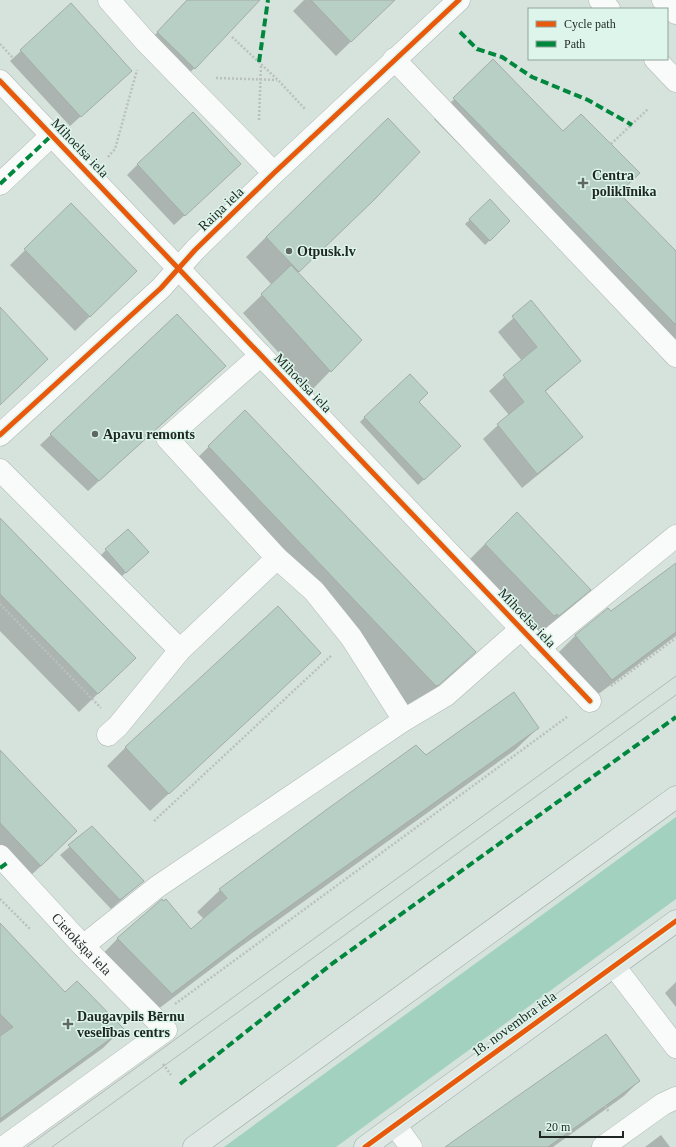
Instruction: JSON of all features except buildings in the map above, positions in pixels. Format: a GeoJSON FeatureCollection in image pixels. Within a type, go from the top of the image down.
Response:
{"type":"FeatureCollection","features":[{"type":"Feature","properties":{"kind":"main road"},"geometry":{"type":"LineString","coordinates":[[194,1147],[676,797]]}},
{"type":"Feature","properties":{"kind":"main road","name":"18. novembra iela"},"geometry":{"type":"LineString","coordinates":[[365,1147],[676,921]]}},
{"type":"Feature","properties":{"kind":"street"},"geometry":{"type":"LineString","coordinates":[[109,0],[178,76],[274,173]]}},
{"type":"Feature","properties":{"kind":"street","name":"Raiņa iela"},"geometry":{"type":"LineString","coordinates":[[0,435],[161,288],[195,250],[274,173],[394,59],[459,0]]}},
{"type":"Feature","properties":{"kind":"street"},"geometry":{"type":"LineString","coordinates":[[600,0],[608,8]]}},
{"type":"Feature","properties":{"kind":"street"},"geometry":{"type":"LineString","coordinates":[[663,0],[676,13]]}},
{"type":"Feature","properties":{"kind":"street"},"geometry":{"type":"LineString","coordinates":[[394,59],[676,356]]}},
{"type":"Feature","properties":{"kind":"street"},"geometry":{"type":"LineString","coordinates":[[656,60],[676,81]]}},
{"type":"Feature","properties":{"kind":"street","name":"Mihoelsa iela"},"geometry":{"type":"LineString","coordinates":[[0,81],[590,701]]}},
{"type":"Feature","properties":{"kind":"street"},"geometry":{"type":"LineString","coordinates":[[0,184],[51,136]]}},
{"type":"Feature","properties":{"kind":"street"},"geometry":{"type":"LineString","coordinates":[[261,356],[168,438],[277,558],[314,591],[351,637],[404,720]]}},
{"type":"Feature","properties":{"kind":"street"},"geometry":{"type":"LineString","coordinates":[[0,470],[180,650]]}},
{"type":"Feature","properties":{"kind":"street"},"geometry":{"type":"LineString","coordinates":[[539,648],[676,536]]}},
{"type":"Feature","properties":{"kind":"street"},"geometry":{"type":"LineString","coordinates":[[113,730],[180,650],[277,558]]}},
{"type":"Feature","properties":{"kind":"street"},"geometry":{"type":"LineString","coordinates":[[83,946],[157,887],[404,720],[446,695],[521,629]]}},
{"type":"Feature","properties":{"kind":"street","name":"Cietokšņa iela"},"geometry":{"type":"LineString","coordinates":[[2,862],[166,1030],[4,1147]]}},
{"type":"Feature","properties":{"kind":"street"},"geometry":{"type":"LineString","coordinates":[[614,966],[676,1047]]}},
{"type":"Feature","properties":{"kind":"street"},"geometry":{"type":"LineString","coordinates":[[603,1147],[663,1104],[676,1098]]}},
{"type":"Feature","properties":{"kind":"street"},"geometry":{"type":"LineString","coordinates":[[396,1125],[411,1147]]}},
{"type":"Feature","properties":{"kind":"path"},"geometry":{"type":"LineString","coordinates":[[232,37],[278,80],[305,109]]}},
{"type":"Feature","properties":{"kind":"path"},"geometry":{"type":"LineString","coordinates":[[107,157],[115,149],[145,41]]}},
{"type":"Feature","properties":{"kind":"path"},"geometry":{"type":"LineString","coordinates":[[257,155],[261,64]]}},
{"type":"Feature","properties":{"kind":"path"},"geometry":{"type":"LineString","coordinates":[[178,76],[278,80]]}},
{"type":"Feature","properties":{"kind":"path"},"geometry":{"type":"LineString","coordinates":[[611,144],[648,109]]}},
{"type":"Feature","properties":{"kind":"path"},"geometry":{"type":"LineString","coordinates":[[0,604],[113,730]]}},
{"type":"Feature","properties":{"kind":"path"},"geometry":{"type":"LineString","coordinates":[[154,821],[351,637]]}},
{"type":"Feature","properties":{"kind":"path"},"geometry":{"type":"LineString","coordinates":[[611,686],[676,638]]}},
{"type":"Feature","properties":{"kind":"path"},"geometry":{"type":"LineString","coordinates":[[175,1004],[567,717]]}},
{"type":"Feature","properties":{"kind":"green space"},"geometry":{"type":"Polygon","coordinates":[[[676,817],[676,899],[336,1147],[224,1147],[676,817]]]}},
{"type":"Feature","properties":{"kind":"tram line"},"geometry":{"type":"LineString","coordinates":[[27,1147],[676,676]]}},
{"type":"Feature","properties":{"kind":"tram line"},"geometry":{"type":"LineString","coordinates":[[52,1147],[676,695]]}},
{"type":"Feature","properties":{"kind":"marked path"},"geometry":{"type":"LineString","coordinates":[[259,62],[268,0]]}},
{"type":"Feature","properties":{"kind":"marked path"},"geometry":{"type":"LineString","coordinates":[[460,32],[477,49],[502,57],[532,77],[588,100],[632,125]]}},
{"type":"Feature","properties":{"kind":"marked path"},"geometry":{"type":"LineString","coordinates":[[0,184],[51,136]]}},
{"type":"Feature","properties":{"kind":"marked path"},"geometry":{"type":"LineString","coordinates":[[180,1084],[333,963],[676,717]]}},
{"type":"Feature","properties":{"kind":"marked path"},"geometry":{"type":"LineString","coordinates":[[0,868],[7,863]]}},
{"type":"Feature","properties":{"kind":"cycle path"},"geometry":{"type":"LineString","coordinates":[[0,435],[161,288],[195,250],[274,173],[459,0]]}},
{"type":"Feature","properties":{"kind":"cycle path"},"geometry":{"type":"LineString","coordinates":[[0,81],[590,701]]}},
{"type":"Feature","properties":{"kind":"cycle path"},"geometry":{"type":"LineString","coordinates":[[365,1147],[676,921]]}},
{"type":"Feature","properties":{"kind":"place","name":"Centra poliklīnika"},"geometry":{"type":"Point","coordinates":[583,183]}},
{"type":"Feature","properties":{"kind":"place","name":"Otpusk.lv"},"geometry":{"type":"Point","coordinates":[289,251]}},
{"type":"Feature","properties":{"kind":"place","name":"Apavu remonts"},"geometry":{"type":"Point","coordinates":[95,434]}},
{"type":"Feature","properties":{"kind":"place","name":"Daugavpils Bērnu veselības centrs"},"geometry":{"type":"Point","coordinates":[68,1024]}}]}
